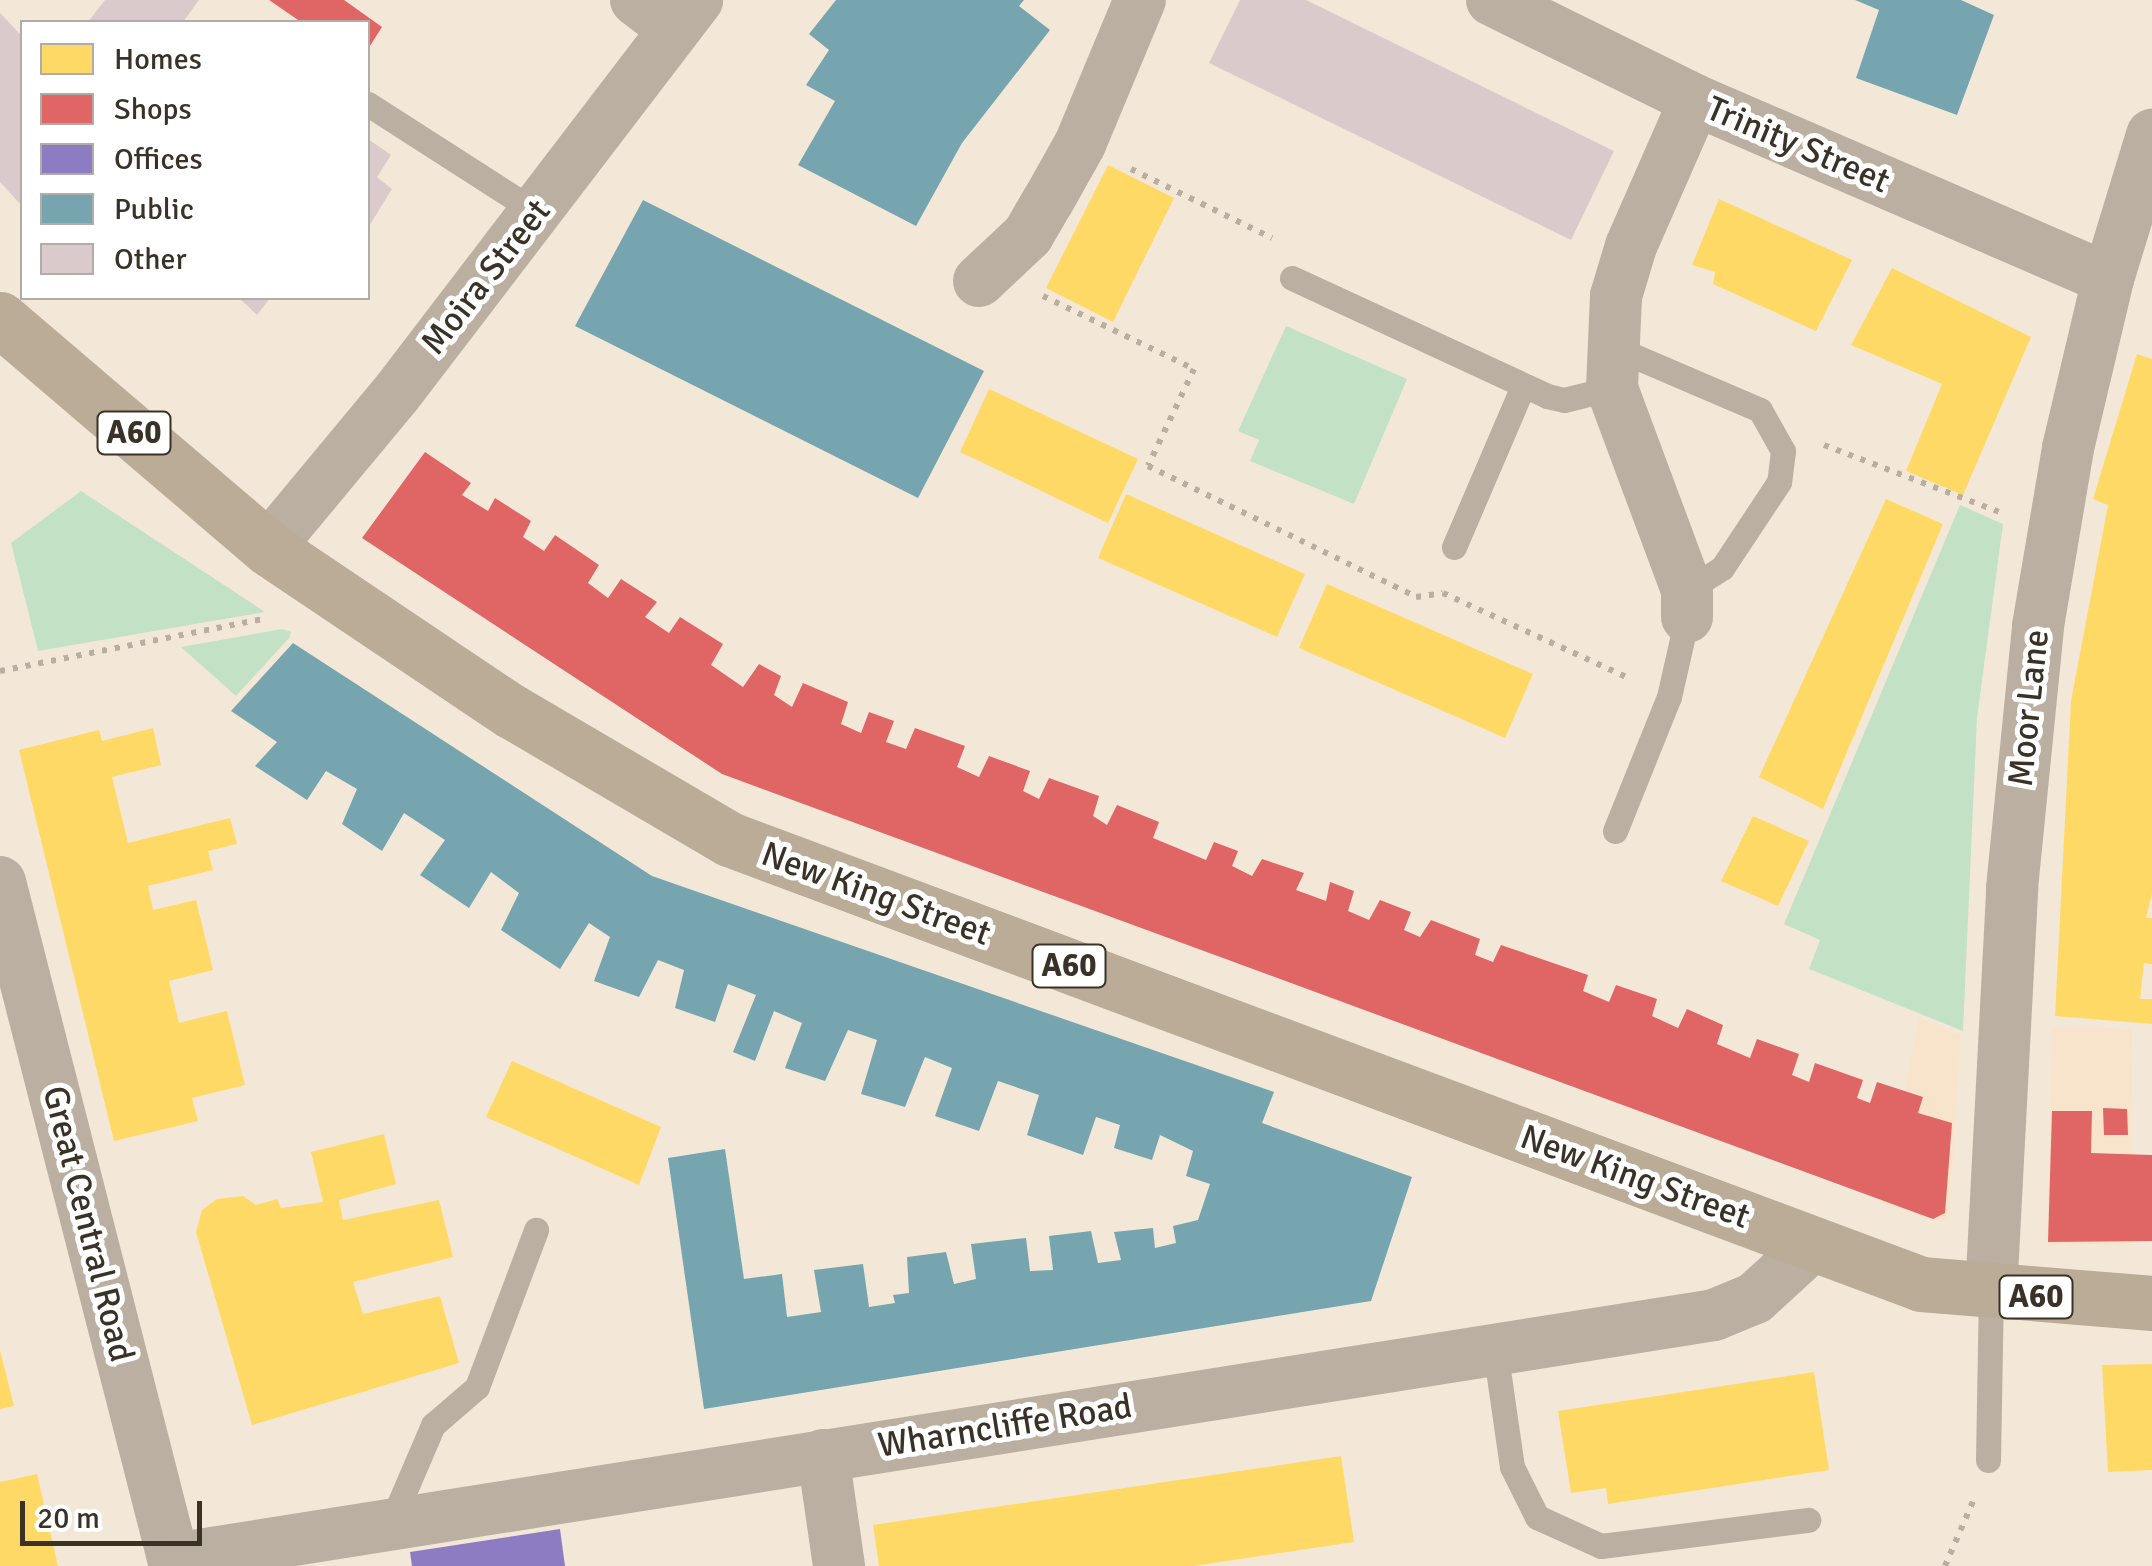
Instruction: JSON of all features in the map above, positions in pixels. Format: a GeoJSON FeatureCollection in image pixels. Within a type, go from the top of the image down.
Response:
{"type":"FeatureCollection","features":[{"type":"Feature","properties":{"kind":"main road","name":"New King Street"},"geometry":{"type":"LineString","coordinates":[[0,319],[268,548],[511,710],[729,839],[1921,1284],[1991,1294]]}},
{"type":"Feature","properties":{"kind":"main road","name":"A60"},"geometry":{"type":"LineString","coordinates":[[1991,1294],[2152,1302]]}},
{"type":"Feature","properties":{"kind":"street"},"geometry":{"type":"LineString","coordinates":[[987,277],[1028,234],[1080,144],[1140,0]]}},
{"type":"Feature","properties":{"kind":"street","name":"Trinity Street"},"geometry":{"type":"LineString","coordinates":[[1492,0],[1695,100],[2108,279]]}},
{"type":"Feature","properties":{"kind":"street","name":"Moira Street"},"geometry":{"type":"LineString","coordinates":[[268,548],[536,212],[669,10]]}},
{"type":"Feature","properties":{"kind":"street"},"geometry":{"type":"LineString","coordinates":[[1687,604],[1613,368],[1616,296],[1631,246],[1695,100]]}},
{"type":"Feature","properties":{"kind":"street","name":"Moor Lane"},"geometry":{"type":"LineString","coordinates":[[1991,1294],[2020,773],[2053,520],[2108,279],[2143,198],[2152,135]]}},
{"type":"Feature","properties":{"kind":"street","name":"Great Central Road"},"geometry":{"type":"LineString","coordinates":[[0,882],[174,1562]]}},
{"type":"Feature","properties":{"kind":"street","name":"Wharncliffe Road"},"geometry":{"type":"LineString","coordinates":[[174,1562],[391,1523],[1714,1315],[1755,1298],[1814,1244]]}},
{"type":"Feature","properties":{"kind":"street"},"geometry":{"type":"LineString","coordinates":[[823,1455],[839,1566]]}},
{"type":"Feature","properties":{"kind":"lane"},"geometry":{"type":"LineString","coordinates":[[370,105],[536,212]]}},
{"type":"Feature","properties":{"kind":"lane"},"geometry":{"type":"LineString","coordinates":[[1292,278],[1523,386],[1564,400],[1613,368],[1721,390],[1760,410],[1772,426],[1783,451],[1779,482],[1722,568],[1687,604],[1669,697],[1615,832]]}},
{"type":"Feature","properties":{"kind":"lane"},"geometry":{"type":"LineString","coordinates":[[1454,547],[1523,386]]}},
{"type":"Feature","properties":{"kind":"lane"},"geometry":{"type":"LineString","coordinates":[[391,1523],[433,1425],[477,1387],[536,1230]]}},
{"type":"Feature","properties":{"kind":"lane"},"geometry":{"type":"LineString","coordinates":[[1988,1460],[1991,1294]]}},
{"type":"Feature","properties":{"kind":"lane"},"geometry":{"type":"LineString","coordinates":[[1495,1349],[1512,1466],[1538,1517],[1601,1546],[1808,1520]]}},
{"type":"Feature","properties":{"kind":"path"},"geometry":{"type":"LineString","coordinates":[[1080,144],[1291,247],[1292,278]]}},
{"type":"Feature","properties":{"kind":"path"},"geometry":{"type":"LineString","coordinates":[[987,277],[1194,369],[1148,466],[1416,597],[1444,593],[1669,697]]}},
{"type":"Feature","properties":{"kind":"path"},"geometry":{"type":"LineString","coordinates":[[1772,426],[2014,518],[2053,520]]}},
{"type":"Feature","properties":{"kind":"path"},"geometry":{"type":"LineString","coordinates":[[0,671],[276,616],[336,594]]}},
{"type":"Feature","properties":{"kind":"path"},"geometry":{"type":"LineString","coordinates":[[1946,1566],[1988,1460]]}},
{"type":"Feature","properties":{"kind":"shaded area"},"geometry":{"type":"Polygon","coordinates":[[[1919,1019],[1961,1035],[1949,1217],[1942,1222],[1883,1204],[1919,1019]]]}},
{"type":"Feature","properties":{"kind":"shaded area"},"geometry":{"type":"Polygon","coordinates":[[[2052,1027],[2132,1029],[2131,1245],[2047,1245],[2052,1027]]]}},
{"type":"Feature","properties":{"kind":"green space"},"geometry":{"type":"Polygon","coordinates":[[[1286,326],[1407,379],[1354,504],[1250,461],[1259,440],[1238,431],[1286,326]]]}},
{"type":"Feature","properties":{"kind":"green space"},"geometry":{"type":"Polygon","coordinates":[[[81,491],[265,612],[38,651],[11,543],[81,491]]]}},
{"type":"Feature","properties":{"kind":"green space"},"geometry":{"type":"Polygon","coordinates":[[[1960,505],[2003,524],[1977,718],[1963,1031],[1809,969],[1820,940],[1784,924],[1960,505]]]}},
{"type":"Feature","properties":{"kind":"green space"},"geometry":{"type":"Polygon","coordinates":[[[282,629],[291,632],[289,638],[236,696],[181,647],[282,629]]]}},
{"type":"Feature","properties":{"kind":"building: Homes"},"geometry":{"type":"Polygon","coordinates":[[[1108,165],[1174,198],[1113,322],[1046,288],[1108,165]]]}},
{"type":"Feature","properties":{"kind":"building: Homes"},"geometry":{"type":"Polygon","coordinates":[[[1719,199],[1852,260],[1816,331],[1713,284],[1715,272],[1692,265],[1719,199]]]}},
{"type":"Feature","properties":{"kind":"building: Homes"},"geometry":{"type":"Polygon","coordinates":[[[1892,268],[2031,337],[1963,495],[1906,471],[1942,384],[1851,345],[1892,268]]]}},
{"type":"Feature","properties":{"kind":"building: Homes"},"geometry":{"type":"Polygon","coordinates":[[[2137,354],[2152,359],[2152,894],[2146,918],[2152,918],[2152,964],[2144,963],[2140,999],[2152,999],[2152,1024],[2055,1016],[2071,701],[2108,505],[2093,499],[2137,354]]]}},
{"type":"Feature","properties":{"kind":"building: Homes"},"geometry":{"type":"Polygon","coordinates":[[[989,389],[1138,459],[1108,523],[960,452],[989,389]]]}},
{"type":"Feature","properties":{"kind":"building: Homes"},"geometry":{"type":"Polygon","coordinates":[[[1126,494],[1305,574],[1277,637],[1098,558],[1126,494]]]}},
{"type":"Feature","properties":{"kind":"building: Homes"},"geometry":{"type":"Polygon","coordinates":[[[1886,499],[1943,524],[1823,809],[1759,777],[1886,499]]]}},
{"type":"Feature","properties":{"kind":"building: Homes"},"geometry":{"type":"Polygon","coordinates":[[[1327,584],[1533,674],[1505,738],[1299,648],[1327,584]]]}},
{"type":"Feature","properties":{"kind":"building: Homes"},"geometry":{"type":"Polygon","coordinates":[[[153,728],[161,765],[112,777],[128,843],[230,818],[237,844],[208,851],[213,870],[148,886],[153,910],[196,900],[213,970],[169,981],[179,1023],[227,1011],[245,1085],[192,1098],[198,1121],[114,1141],[19,750],[99,730],[102,741],[153,728]]]}},
{"type":"Feature","properties":{"kind":"building: Homes"},"geometry":{"type":"Polygon","coordinates":[[[1753,816],[1809,841],[1778,906],[1721,881],[1753,816]]]}},
{"type":"Feature","properties":{"kind":"building: Homes"},"geometry":{"type":"Polygon","coordinates":[[[512,1061],[661,1127],[639,1185],[486,1117],[512,1061]]]}},
{"type":"Feature","properties":{"kind":"building: Homes"},"geometry":{"type":"Polygon","coordinates":[[[384,1134],[396,1184],[339,1200],[343,1220],[439,1200],[453,1257],[353,1282],[363,1314],[440,1296],[459,1363],[252,1425],[196,1232],[202,1210],[217,1199],[243,1196],[256,1205],[277,1199],[281,1208],[323,1202],[311,1152],[384,1134]]]}},
{"type":"Feature","properties":{"kind":"building: Homes"},"geometry":{"type":"Polygon","coordinates":[[[0,1350],[14,1406],[0,1409],[0,1350]]]}},
{"type":"Feature","properties":{"kind":"building: Homes"},"geometry":{"type":"Polygon","coordinates":[[[2152,1364],[2152,1470],[2108,1472],[2102,1365],[2152,1364]]]}},
{"type":"Feature","properties":{"kind":"building: Homes"},"geometry":{"type":"Polygon","coordinates":[[[1814,1372],[1829,1470],[1608,1504],[1606,1488],[1571,1493],[1558,1411],[1814,1372]]]}},
{"type":"Feature","properties":{"kind":"building: Homes"},"geometry":{"type":"Polygon","coordinates":[[[1341,1456],[1354,1542],[1193,1566],[879,1566],[873,1525],[1341,1456]]]}},
{"type":"Feature","properties":{"kind":"building: Homes"},"geometry":{"type":"Polygon","coordinates":[[[37,1474],[58,1566],[0,1566],[0,1482],[37,1474]]]}},
{"type":"Feature","properties":{"kind":"building: Shops"},"geometry":{"type":"Polygon","coordinates":[[[269,0],[344,0],[382,27],[370,46],[370,20],[298,20],[269,0]]]}},
{"type":"Feature","properties":{"kind":"building: Shops"},"geometry":{"type":"Polygon","coordinates":[[[425,452],[471,483],[462,495],[488,511],[495,498],[531,521],[523,537],[544,551],[555,535],[599,565],[588,583],[608,598],[621,579],[657,602],[645,617],[669,633],[680,617],[723,644],[711,665],[743,687],[759,664],[781,676],[774,695],[792,707],[803,683],[848,702],[841,724],[861,733],[869,712],[894,721],[886,742],[906,749],[915,728],[965,746],[957,767],[979,777],[989,756],[1030,771],[1023,791],[1039,799],[1049,778],[1099,796],[1093,816],[1107,825],[1117,805],[1159,822],[1153,838],[1206,860],[1214,842],[1238,851],[1232,866],[1252,876],[1262,859],[1304,873],[1296,890],[1326,901],[1330,882],[1354,891],[1348,911],[1369,920],[1380,900],[1411,912],[1404,930],[1420,937],[1431,920],[1480,939],[1475,955],[1493,962],[1501,945],[1588,975],[1583,991],[1609,1002],[1616,985],[1657,999],[1652,1016],[1678,1028],[1687,1009],[1723,1025],[1717,1044],[1750,1058],[1757,1039],[1799,1054],[1792,1075],[1809,1082],[1815,1063],[1863,1080],[1857,1098],[1870,1103],[1877,1082],[1923,1097],[1918,1113],[1952,1123],[1945,1213],[1933,1219],[722,774],[362,538],[425,452]]]}},
{"type":"Feature","properties":{"kind":"building: Shops"},"geometry":{"type":"Polygon","coordinates":[[[2103,1108],[2127,1109],[2128,1135],[2104,1135],[2103,1108]]]}},
{"type":"Feature","properties":{"kind":"building: Shops"},"geometry":{"type":"Polygon","coordinates":[[[2052,1111],[2092,1111],[2091,1153],[2152,1155],[2152,1241],[2048,1242],[2052,1111]]]}},
{"type":"Feature","properties":{"kind":"building: Offices"},"geometry":{"type":"Polygon","coordinates":[[[560,1529],[565,1566],[412,1566],[410,1552],[560,1529]]]}},
{"type":"Feature","properties":{"kind":"building: Public"},"geometry":{"type":"Polygon","coordinates":[[[836,0],[1024,0],[1019,6],[1050,30],[962,143],[916,226],[798,165],[835,101],[806,85],[829,50],[809,34],[836,0]]]}},
{"type":"Feature","properties":{"kind":"building: Public"},"geometry":{"type":"Polygon","coordinates":[[[1855,0],[1961,0],[1994,15],[1957,115],[1856,78],[1879,10],[1855,0]]]}},
{"type":"Feature","properties":{"kind":"building: Public"},"geometry":{"type":"Polygon","coordinates":[[[643,200],[984,371],[918,498],[575,326],[643,200]]]}},
{"type":"Feature","properties":{"kind":"building: Public"},"geometry":{"type":"Polygon","coordinates":[[[293,643],[652,876],[1274,1092],[1262,1123],[1412,1177],[1371,1301],[704,1409],[668,1158],[725,1149],[744,1279],[782,1274],[787,1317],[821,1312],[814,1270],[863,1264],[869,1307],[895,1303],[893,1295],[909,1293],[907,1257],[946,1252],[954,1284],[976,1279],[971,1244],[1026,1238],[1030,1271],[1053,1270],[1049,1236],[1091,1231],[1098,1263],[1121,1260],[1114,1232],[1153,1228],[1155,1248],[1176,1243],[1173,1226],[1198,1220],[1210,1184],[1186,1176],[1193,1151],[1160,1135],[1152,1160],[1114,1148],[1120,1125],[1096,1117],[1083,1155],[1027,1135],[1039,1095],[998,1081],[979,1131],[935,1116],[952,1068],[925,1057],[905,1107],[861,1094],[877,1040],[848,1030],[825,1081],[785,1068],[802,1023],[774,1011],[755,1061],[733,1052],[756,995],[728,984],[715,1022],[675,1008],[684,970],[658,960],[639,997],[594,981],[610,937],[589,923],[560,969],[501,930],[519,893],[491,872],[469,908],[420,875],[445,840],[404,813],[382,851],[342,824],[357,789],[326,771],[307,800],[255,766],[277,742],[231,711],[293,643]]]}},
{"type":"Feature","properties":{"kind":"building: Other"},"geometry":{"type":"Polygon","coordinates":[[[105,0],[199,0],[184,20],[90,20],[105,0]]]}},
{"type":"Feature","properties":{"kind":"building: Other"},"geometry":{"type":"Polygon","coordinates":[[[1240,0],[1306,0],[1614,151],[1571,240],[1209,63],[1240,0]]]}},
{"type":"Feature","properties":{"kind":"building: Other"},"geometry":{"type":"Polygon","coordinates":[[[0,13],[20,34],[20,204],[0,182],[0,13]]]}},
{"type":"Feature","properties":{"kind":"building: Other"},"geometry":{"type":"Polygon","coordinates":[[[370,140],[391,155],[377,177],[392,189],[370,225],[370,140]]]}},
{"type":"Feature","properties":{"kind":"building: Other"},"geometry":{"type":"Polygon","coordinates":[[[241,300],[268,300],[257,315],[241,300]]]}}]}
